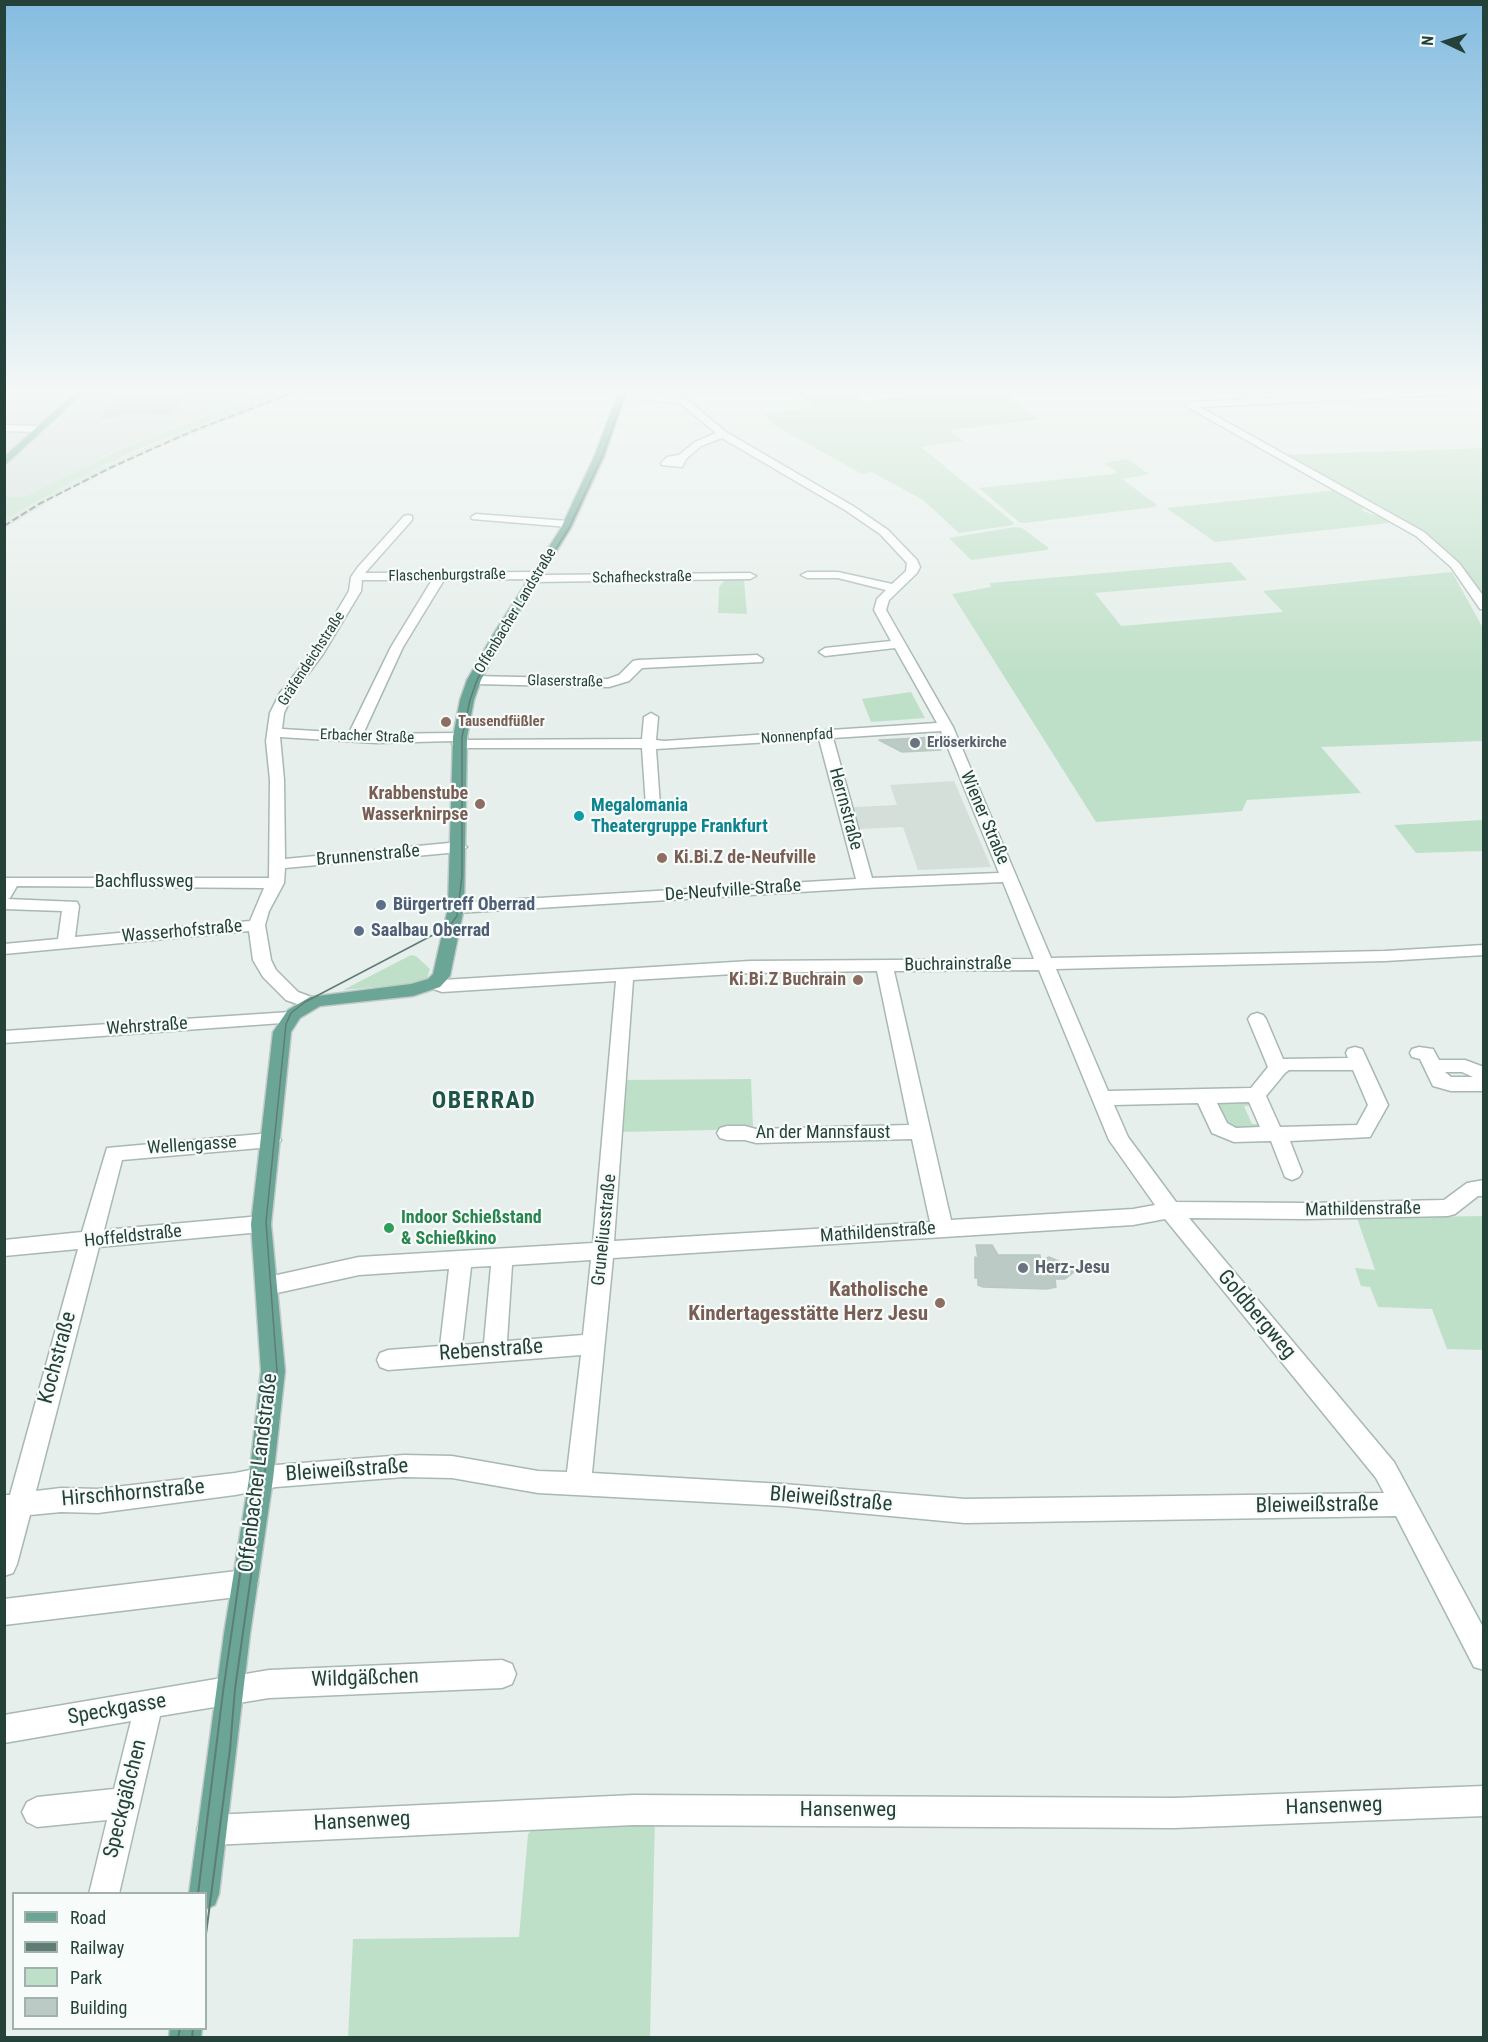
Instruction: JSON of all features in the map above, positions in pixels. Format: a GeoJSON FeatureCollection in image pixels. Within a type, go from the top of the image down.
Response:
{"type":"FeatureCollection","features":[{"type":"Feature","properties":{"kind":"main road","name":"Offenbacher Landstraße"},"geometry":{"type":"LineString","coordinates":[[434,983],[444,968],[455,913],[459,847],[461,720],[474,680],[568,524],[585,483]]}},
{"type":"Feature","properties":{"kind":"main road"},"geometry":{"type":"LineString","coordinates":[[290,1018],[311,1003],[340,997],[413,990],[434,983]]}},
{"type":"Feature","properties":{"kind":"main road","name":"Offenbacher Landstraße"},"geometry":{"type":"LineString","coordinates":[[204,1892],[229,1690],[261,1479],[273,1371],[268,1286],[261,1224],[281,1037],[290,1018]]}},
{"type":"Feature","properties":{"kind":"street","name":"Wiener Straße"},"geometry":{"type":"LineString","coordinates":[[807,483],[884,532],[907,554],[914,567],[883,599],[880,610],[946,727],[1045,964]]}},
{"type":"Feature","properties":{"kind":"street"},"geometry":{"type":"LineString","coordinates":[[1329,483],[1420,534],[1455,565],[1484,606]]}},
{"type":"Feature","properties":{"kind":"street"},"geometry":{"type":"LineString","coordinates":[[476,517],[568,524]]}},
{"type":"Feature","properties":{"kind":"street","name":"Gräfendeichstraße"},"geometry":{"type":"LineString","coordinates":[[257,925],[276,883],[278,864],[275,733],[281,703],[317,654],[355,591],[357,577],[408,518]]}},
{"type":"Feature","properties":{"kind":"street"},"geometry":{"type":"LineString","coordinates":[[807,575],[838,575],[894,588]]}},
{"type":"Feature","properties":{"kind":"street"},"geometry":{"type":"LineString","coordinates":[[354,738],[397,647],[435,587],[439,576]]}},
{"type":"Feature","properties":{"kind":"street","name":"Schafheckstraße"},"geometry":{"type":"LineString","coordinates":[[536,577],[750,576]]}},
{"type":"Feature","properties":{"kind":"street","name":"Flaschenburgstraße"},"geometry":{"type":"LineString","coordinates":[[357,577],[536,577]]}},
{"type":"Feature","properties":{"kind":"street"},"geometry":{"type":"LineString","coordinates":[[825,652],[898,644]]}},
{"type":"Feature","properties":{"kind":"street","name":"Glaserstraße"},"geometry":{"type":"LineString","coordinates":[[474,680],[609,683],[624,678],[638,664],[757,659]]}},
{"type":"Feature","properties":{"kind":"street"},"geometry":{"type":"LineString","coordinates":[[651,717],[649,744],[653,806]]}},
{"type":"Feature","properties":{"kind":"street","name":"Nonnenpfad"},"geometry":{"type":"LineString","coordinates":[[460,740],[664,745],[946,727]]}},
{"type":"Feature","properties":{"kind":"street","name":"Erbacher Straße"},"geometry":{"type":"LineString","coordinates":[[275,733],[354,738],[460,740]]}},
{"type":"Feature","properties":{"kind":"street","name":"Herrnstraße"},"geometry":{"type":"LineString","coordinates":[[825,735],[866,883]]}},
{"type":"Feature","properties":{"kind":"street","name":"Brunnenstraße"},"geometry":{"type":"LineString","coordinates":[[278,864],[459,847]]}},
{"type":"Feature","properties":{"kind":"street","name":"De-Neufville-Straße"},"geometry":{"type":"LineString","coordinates":[[455,913],[866,883],[1009,877]]}},
{"type":"Feature","properties":{"kind":"street","name":"Bachflussweg"},"geometry":{"type":"LineString","coordinates":[[8,888],[276,883]]}},
{"type":"Feature","properties":{"kind":"street"},"geometry":{"type":"LineString","coordinates":[[4,904],[71,906],[66,944]]}},
{"type":"Feature","properties":{"kind":"street","name":"Wasserhofstraße"},"geometry":{"type":"LineString","coordinates":[[4,949],[257,925],[262,960],[269,973],[292,996],[311,1003]]}},
{"type":"Feature","properties":{"kind":"street","name":"Buchrainstraße"},"geometry":{"type":"LineString","coordinates":[[434,983],[442,986],[750,968],[1385,956],[1484,950]]}},
{"type":"Feature","properties":{"kind":"street","name":"Goldbergweg"},"geometry":{"type":"LineString","coordinates":[[1045,964],[1100,1098],[1125,1150],[1170,1210],[1385,1470],[1484,1657]]}},
{"type":"Feature","properties":{"kind":"street","name":"An der Mannsfaust"},"geometry":{"type":"LineString","coordinates":[[884,966],[942,1229]]}},
{"type":"Feature","properties":{"kind":"street","name":"Gruneliusstraße"},"geometry":{"type":"LineString","coordinates":[[578,1485],[603,1251],[625,974]]}},
{"type":"Feature","properties":{"kind":"street","name":"Wehrstraße"},"geometry":{"type":"LineString","coordinates":[[4,1037],[290,1018]]}},
{"type":"Feature","properties":{"kind":"street"},"geometry":{"type":"LineString","coordinates":[[1257,1019],[1278,1068]]}},
{"type":"Feature","properties":{"kind":"street"},"geometry":{"type":"LineString","coordinates":[[1100,1098],[1256,1095],[1278,1068],[1287,1064],[1357,1059],[1378,1105],[1363,1132],[1226,1133],[1219,1128],[1205,1096]]}},
{"type":"Feature","properties":{"kind":"street"},"geometry":{"type":"LineString","coordinates":[[1484,1075],[1465,1066],[1426,1060],[1440,1080],[1452,1084],[1484,1084]]}},
{"type":"Feature","properties":{"kind":"street"},"geometry":{"type":"LineString","coordinates":[[1256,1095],[1292,1172]]}},
{"type":"Feature","properties":{"kind":"street","name":"An der Mannsfaust"},"geometry":{"type":"LineString","coordinates":[[727,1134],[745,1133],[756,1136],[920,1131]]}},
{"type":"Feature","properties":{"kind":"street","name":"Wellengasse"},"geometry":{"type":"LineString","coordinates":[[114,1153],[271,1140]]}},
{"type":"Feature","properties":{"kind":"street","name":"Kochstraße"},"geometry":{"type":"LineString","coordinates":[[4,1564],[12,1506],[114,1153]]}},
{"type":"Feature","properties":{"kind":"street","name":"Mathildenstraße"},"geometry":{"type":"LineString","coordinates":[[268,1286],[359,1266],[1132,1217],[1170,1210],[1307,1211],[1448,1208],[1474,1188],[1484,1188]]}},
{"type":"Feature","properties":{"kind":"street","name":"Hoffeldstraße"},"geometry":{"type":"LineString","coordinates":[[4,1248],[88,1242],[261,1224]]}},
{"type":"Feature","properties":{"kind":"street"},"geometry":{"type":"LineString","coordinates":[[495,1350],[502,1258]]}},
{"type":"Feature","properties":{"kind":"street"},"geometry":{"type":"LineString","coordinates":[[450,1354],[461,1260]]}},
{"type":"Feature","properties":{"kind":"street","name":"Rebenstraße"},"geometry":{"type":"LineString","coordinates":[[388,1360],[593,1344]]}},
{"type":"Feature","properties":{"kind":"street","name":"Bleiweißstraße"},"geometry":{"type":"LineString","coordinates":[[261,1479],[328,1471],[404,1466],[452,1467],[538,1482],[783,1495],[965,1511],[1404,1504]]}},
{"type":"Feature","properties":{"kind":"street","name":"Hirschhornstraße"},"geometry":{"type":"LineString","coordinates":[[12,1506],[61,1500],[98,1501],[261,1479]]}},
{"type":"Feature","properties":{"kind":"street"},"geometry":{"type":"LineString","coordinates":[[4,1612],[245,1583]]}},
{"type":"Feature","properties":{"kind":"street","name":"Wildgäßchen"},"geometry":{"type":"LineString","coordinates":[[229,1690],[307,1680],[502,1674]]}},
{"type":"Feature","properties":{"kind":"street","name":"Speckgasse"},"geometry":{"type":"LineString","coordinates":[[4,1729],[149,1706],[229,1690]]}},
{"type":"Feature","properties":{"kind":"street","name":"Speckgäßchen"},"geometry":{"type":"LineString","coordinates":[[104,1892],[149,1706]]}},
{"type":"Feature","properties":{"kind":"street","name":"Hansenweg"},"geometry":{"type":"LineString","coordinates":[[212,1830],[633,1810],[1174,1813],[1484,1801]]}},
{"type":"Feature","properties":{"kind":"street"},"geometry":{"type":"LineString","coordinates":[[37,1812],[125,1803]]}},
{"type":"Feature","properties":{"kind":"shaded area"},"geometry":{"type":"Polygon","coordinates":[[[5,483],[54,483],[28,497],[5,497],[5,483]]]}},
{"type":"Feature","properties":{"kind":"shaded area"},"geometry":{"type":"Polygon","coordinates":[[[70,483],[84,483],[5,528],[5,519],[70,483]]]}},
{"type":"Feature","properties":{"kind":"shaded area"},"geometry":{"type":"Polygon","coordinates":[[[954,781],[991,867],[918,870],[903,827],[859,829],[853,807],[897,805],[890,785],[954,781]]]}},
{"type":"Feature","properties":{"kind":"green space"},"geometry":{"type":"Polygon","coordinates":[[[52,483],[70,483],[5,519],[5,497],[24,497],[52,483]]]}},
{"type":"Feature","properties":{"kind":"green space"},"geometry":{"type":"Polygon","coordinates":[[[893,483],[965,483],[1014,523],[959,533],[923,500],[893,483]]]}},
{"type":"Feature","properties":{"kind":"green space"},"geometry":{"type":"Polygon","coordinates":[[[1024,483],[1128,483],[1157,505],[1025,523],[1019,522],[979,488],[1024,483]]]}},
{"type":"Feature","properties":{"kind":"green space"},"geometry":{"type":"Polygon","coordinates":[[[1335,483],[1483,483],[1483,600],[1450,553],[1429,536],[1335,483]]]}},
{"type":"Feature","properties":{"kind":"green space"},"geometry":{"type":"Polygon","coordinates":[[[1338,490],[1365,506],[1362,511],[1390,523],[1215,542],[1166,508],[1338,490]]]}},
{"type":"Feature","properties":{"kind":"green space"},"geometry":{"type":"Polygon","coordinates":[[[1014,527],[1022,528],[1049,548],[971,560],[949,538],[1014,527]]]}},
{"type":"Feature","properties":{"kind":"green space"},"geometry":{"type":"Polygon","coordinates":[[[1231,562],[1247,580],[1095,593],[1121,626],[1283,612],[1263,591],[1452,572],[1483,628],[1483,741],[1321,747],[1361,793],[1247,800],[1242,811],[1096,822],[952,594],[991,587],[990,583],[1231,562]]]}},
{"type":"Feature","properties":{"kind":"green space"},"geometry":{"type":"Polygon","coordinates":[[[725,580],[744,580],[747,614],[718,613],[719,587],[725,580]]]}},
{"type":"Feature","properties":{"kind":"green space"},"geometry":{"type":"Polygon","coordinates":[[[911,692],[925,718],[871,722],[862,699],[911,692]]]}},
{"type":"Feature","properties":{"kind":"green space"},"geometry":{"type":"Polygon","coordinates":[[[1483,820],[1483,851],[1416,853],[1394,825],[1483,820]]]}},
{"type":"Feature","properties":{"kind":"green space"},"geometry":{"type":"Polygon","coordinates":[[[411,955],[416,956],[430,969],[427,978],[409,984],[343,990],[411,955]]]}},
{"type":"Feature","properties":{"kind":"green space"},"geometry":{"type":"Polygon","coordinates":[[[751,1079],[753,1127],[620,1132],[624,1080],[751,1079]]]}},
{"type":"Feature","properties":{"kind":"green space"},"geometry":{"type":"Polygon","coordinates":[[[1249,1100],[1255,1105],[1244,1106],[1252,1124],[1263,1124],[1263,1127],[1228,1130],[1216,1102],[1249,1100]]]}},
{"type":"Feature","properties":{"kind":"green space"},"geometry":{"type":"Polygon","coordinates":[[[1483,1216],[1483,1350],[1447,1349],[1432,1309],[1378,1307],[1370,1287],[1361,1286],[1355,1268],[1375,1270],[1357,1218],[1483,1216]]]}},
{"type":"Feature","properties":{"kind":"green space"},"geometry":{"type":"Polygon","coordinates":[[[655,1817],[650,2037],[348,2038],[353,1939],[519,1937],[528,1834],[541,1821],[655,1817]]]}},
{"type":"Feature","properties":{"kind":"building","name":"Erlöserkirche"},"geometry":{"type":"Polygon","coordinates":[[[936,737],[941,750],[902,752],[879,740],[936,737]]]}},
{"type":"Feature","properties":{"kind":"building","name":"Herz-Jesu"},"geometry":{"type":"Polygon","coordinates":[[[976,1245],[992,1245],[998,1255],[1040,1255],[1041,1261],[1049,1257],[1068,1265],[1074,1272],[1065,1279],[1055,1279],[1056,1287],[1047,1289],[983,1287],[978,1285],[978,1278],[975,1278],[975,1257],[978,1258],[976,1245]]]}},
{"type":"Feature","properties":{"kind":"tram line"},"geometry":{"type":"LineString","coordinates":[[259,1521],[277,1371],[266,1222],[286,1024],[291,1013],[305,1002],[433,935],[451,924],[457,916],[462,876],[462,737],[470,700],[477,680],[502,633],[569,528],[589,483]]}},
{"type":"Feature","properties":{"kind":"tram line"},"geometry":{"type":"LineString","coordinates":[[248,1521],[261,1433]]}},
{"type":"Feature","properties":{"kind":"tram line"},"geometry":{"type":"LineString","coordinates":[[198,1892],[223,1692],[248,1519]]}},
{"type":"Feature","properties":{"kind":"tram line"},"geometry":{"type":"LineString","coordinates":[[207,1926],[230,1749],[235,1689],[259,1519]]}},
{"type":"Feature","properties":{"kind":"tram line"},"geometry":{"type":"LineString","coordinates":[[178,2038],[180,2030]]}},
{"type":"Feature","properties":{"kind":"tram line"},"geometry":{"type":"LineString","coordinates":[[192,2038],[193,2030]]}},
{"type":"Feature","properties":{"kind":"railway"},"geometry":{"type":"LineString","coordinates":[[4,526],[39,504],[80,483]]}},
{"type":"Feature","properties":{"kind":"place","name":"Tausendfüßler"},"geometry":{"type":"Point","coordinates":[446,722]}},
{"type":"Feature","properties":{"kind":"place","name":"Erlöserkirche"},"geometry":{"type":"Point","coordinates":[915,743]}},
{"type":"Feature","properties":{"kind":"place","name":"Krabbenstube Wasserknirpse"},"geometry":{"type":"Point","coordinates":[480,804]}},
{"type":"Feature","properties":{"kind":"place","name":"Megalomania Theatergruppe Frankfurt"},"geometry":{"type":"Point","coordinates":[579,816]}},
{"type":"Feature","properties":{"kind":"place","name":"Ki.Bi.Z de-Neufville"},"geometry":{"type":"Point","coordinates":[662,858]}},
{"type":"Feature","properties":{"kind":"place","name":"Bürgertreff Oberrad"},"geometry":{"type":"Point","coordinates":[381,905]}},
{"type":"Feature","properties":{"kind":"place","name":"Saalbau Oberrad"},"geometry":{"type":"Point","coordinates":[359,931]}},
{"type":"Feature","properties":{"kind":"place","name":"Ki.Bi.Z Buchrain"},"geometry":{"type":"Point","coordinates":[858,980]}},
{"type":"Feature","properties":{"kind":"place","name":"Indoor Schießstand & Schießkino"},"geometry":{"type":"Point","coordinates":[389,1228]}},
{"type":"Feature","properties":{"kind":"place","name":"Herz-Jesu"},"geometry":{"type":"Point","coordinates":[1023,1268]}},
{"type":"Feature","properties":{"kind":"place","name":"Katholische Kindertagesstätte Herz Jesu"},"geometry":{"type":"Point","coordinates":[940,1303]}},
{"type":"Feature","properties":{"kind":"district","name":"OBERRAD"},"geometry":{"type":"Point","coordinates":[484,1102]}}]}
